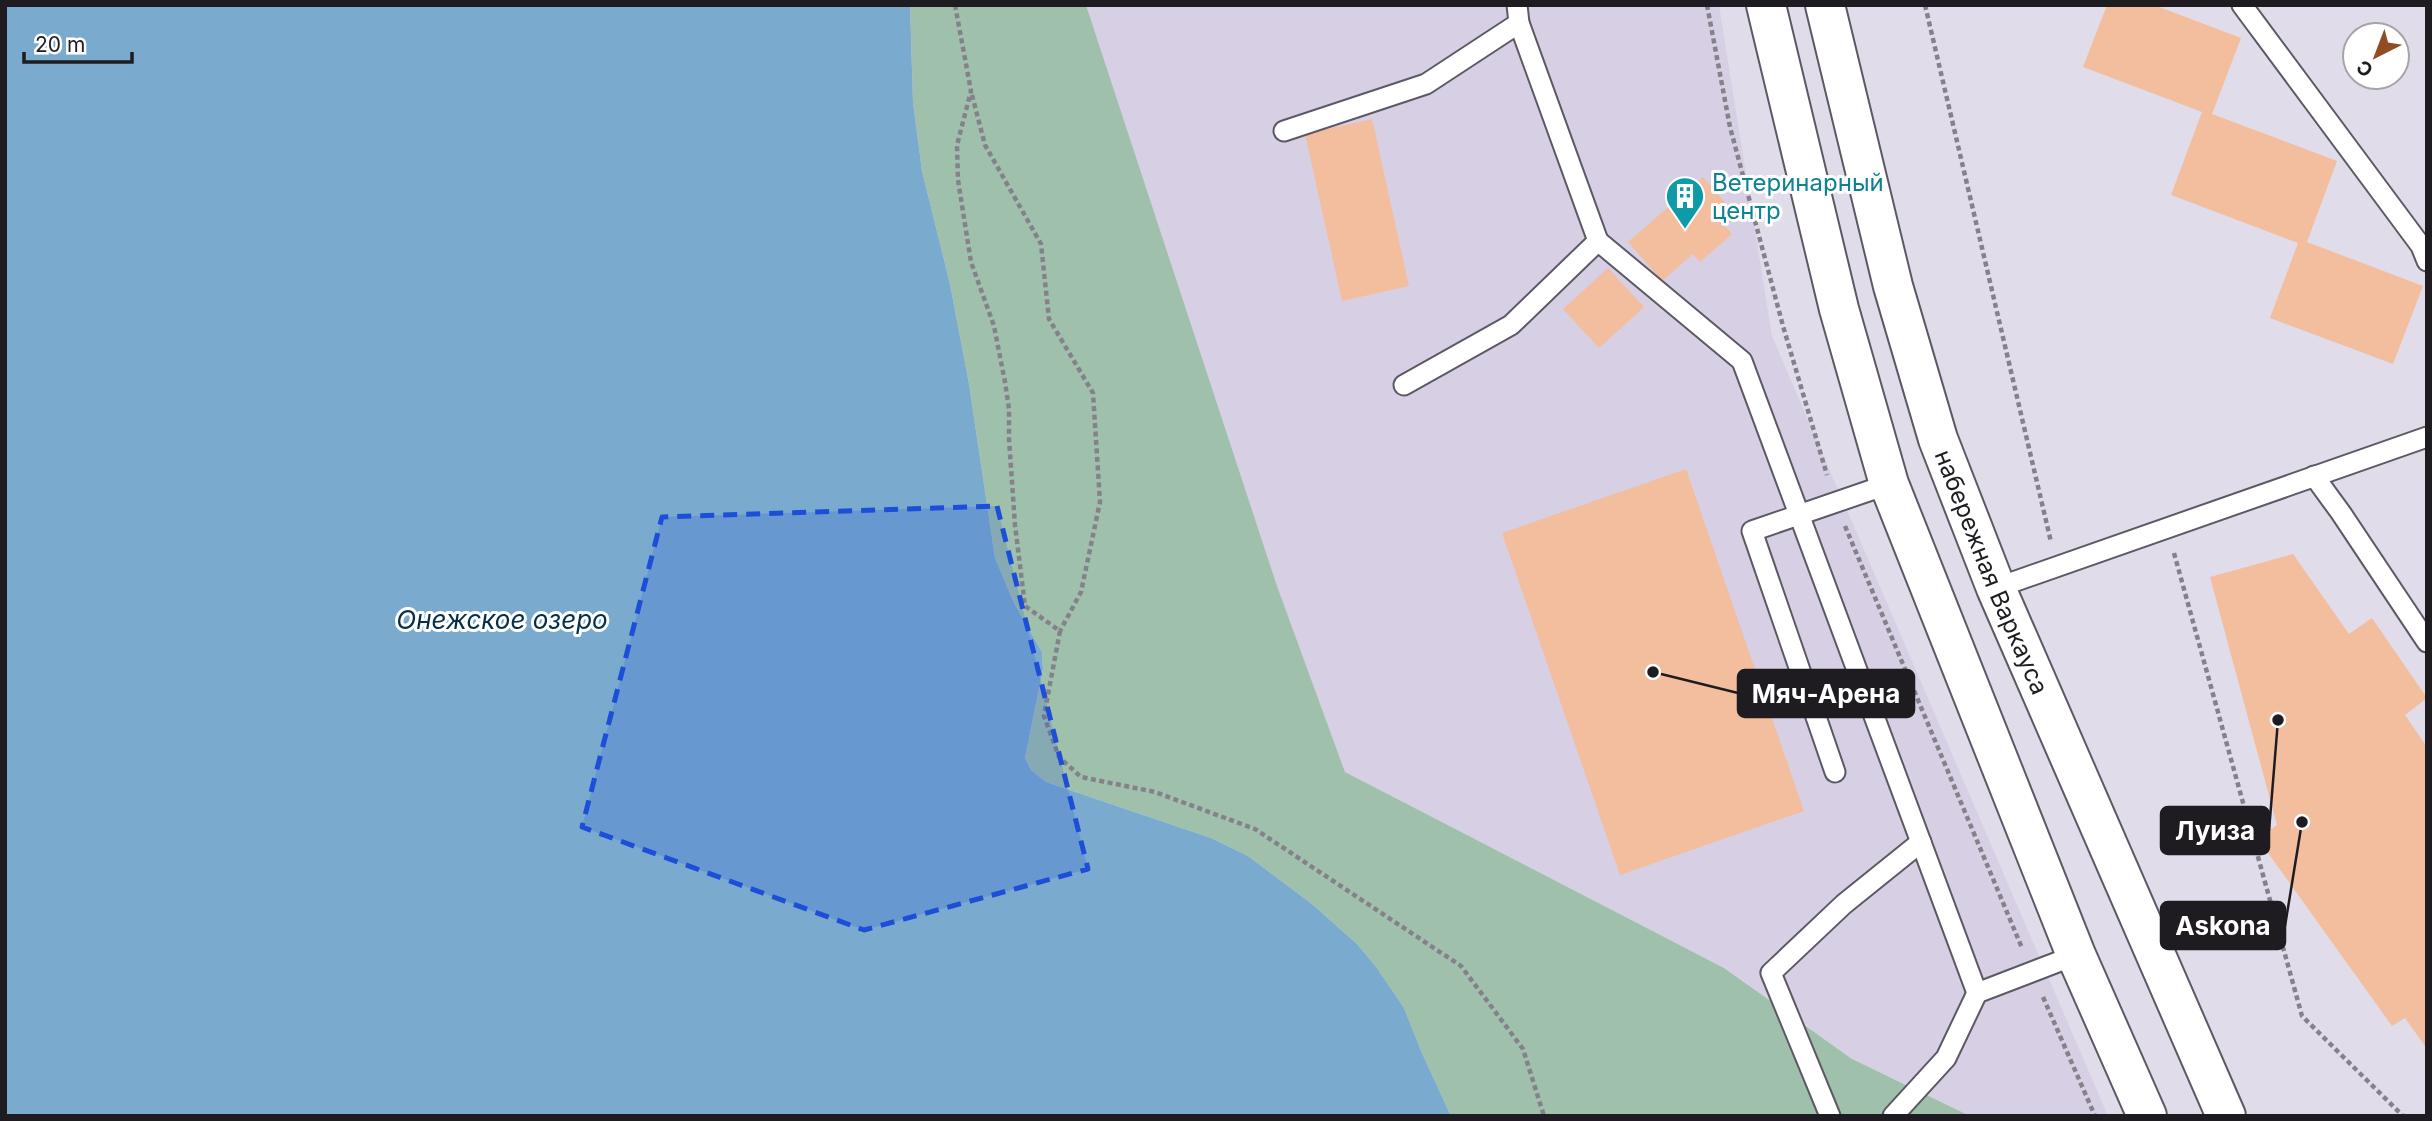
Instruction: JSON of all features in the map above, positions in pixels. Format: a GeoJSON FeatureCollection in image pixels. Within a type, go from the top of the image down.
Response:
{"type":"FeatureCollection","features":[{"type":"Feature","properties":{"kind":"main road"},"geometry":{"type":"LineString","coordinates":[[1766,5],[1839,309],[1889,484],[2076,955],[2147,1116]]}},
{"type":"Feature","properties":{"kind":"main road","name":"набережная Варкауса"},"geometry":{"type":"LineString","coordinates":[[1825,5],[1897,299],[1938,439],[1996,588],[2226,1116]]}},
{"type":"Feature","properties":{"kind":"lane"},"geometry":{"type":"LineString","coordinates":[[2242,5],[2421,246],[2427,261]]}},
{"type":"Feature","properties":{"kind":"lane"},"geometry":{"type":"LineString","coordinates":[[1284,131],[1426,84],[1518,14],[1598,241],[1742,362],[1977,993]]}},
{"type":"Feature","properties":{"kind":"lane"},"geometry":{"type":"LineString","coordinates":[[1404,385],[1511,325],[1598,241]]}},
{"type":"Feature","properties":{"kind":"lane"},"geometry":{"type":"LineString","coordinates":[[1996,588],[2427,437]]}},
{"type":"Feature","properties":{"kind":"lane"},"geometry":{"type":"LineString","coordinates":[[2314,476],[2427,642]]}},
{"type":"Feature","properties":{"kind":"lane"},"geometry":{"type":"LineString","coordinates":[[1835,772],[1752,531],[1889,484]]}},
{"type":"Feature","properties":{"kind":"lane"},"geometry":{"type":"LineString","coordinates":[[1830,1116],[1771,973],[1844,904],[1921,842]]}},
{"type":"Feature","properties":{"kind":"lane"},"geometry":{"type":"LineString","coordinates":[[1892,1116],[1946,1058],[1977,993],[2076,955]]}},
{"type":"Feature","properties":{"kind":"path"},"geometry":{"type":"LineString","coordinates":[[955,5],[971,91],[985,145],[1041,244],[1049,319],[1093,393],[1100,502],[1081,592],[1060,631],[1044,716],[1059,757],[1081,778],[1155,792],[1255,829],[1461,966],[1523,1049],[1544,1116]]}},
{"type":"Feature","properties":{"kind":"path"},"geometry":{"type":"LineString","coordinates":[[1925,5],[2057,567]]}},
{"type":"Feature","properties":{"kind":"path"},"geometry":{"type":"LineString","coordinates":[[971,91],[957,145],[958,180],[971,262],[994,326],[1005,382],[1009,409],[1015,525],[1025,606],[1060,631]]}},
{"type":"Feature","properties":{"kind":"path"},"geometry":{"type":"LineString","coordinates":[[2167,528],[2302,1016],[2403,1116]]}},
{"type":"Feature","properties":{"kind":"highlighted area"},"geometry":{"type":"Polygon","coordinates":[[[997,506],[1088,869],[864,930],[582,827],[662,517],[997,506]]]}},
{"type":"Feature","properties":{"kind":"shaded area"},"geometry":{"type":"Polygon","coordinates":[[[1086,5],[1719,5],[1772,336],[2108,1116],[1970,1116],[1852,1059],[1724,968],[1345,772],[1277,586],[1086,5]]]}},
{"type":"Feature","properties":{"kind":"green space"},"geometry":{"type":"Polygon","coordinates":[[[910,5],[1086,5],[1277,586],[1345,772],[1724,968],[1852,1059],[1970,1116],[1451,1116],[1404,1008],[1357,944],[1312,904],[1248,856],[1211,838],[1046,782],[1031,770],[1025,758],[1043,669],[1042,652],[1014,603],[995,558],[969,384],[950,284],[922,171],[913,102],[910,5]]]}},
{"type":"Feature","properties":{"kind":"water","name":"Онежское озеро"},"geometry":{"type":"Polygon","coordinates":[[[5,5],[910,5],[913,102],[922,171],[950,284],[969,384],[995,558],[1014,603],[1042,652],[1043,669],[1025,758],[1031,770],[1046,782],[1211,838],[1248,856],[1312,904],[1357,944],[1404,1008],[1451,1116],[5,1116],[5,5]]]}},
{"type":"Feature","properties":{"kind":"building"},"geometry":{"type":"Polygon","coordinates":[[[2107,5],[2154,5],[2241,38],[2212,114],[2337,161],[2307,242],[2423,286],[2393,364],[2270,318],[2298,243],[2171,195],[2202,112],[2083,67],[2107,5]]]}},
{"type":"Feature","properties":{"kind":"building"},"geometry":{"type":"Polygon","coordinates":[[[1372,119],[1409,286],[1342,301],[1305,134],[1372,119]]]}},
{"type":"Feature","properties":{"kind":"building","name":"Ветеринарный центр"},"geometry":{"type":"Polygon","coordinates":[[[1703,177],[1737,216],[1725,226],[1732,234],[1700,262],[1693,254],[1662,281],[1628,242],[1703,177]]]}},
{"type":"Feature","properties":{"kind":"building"},"geometry":{"type":"Polygon","coordinates":[[[1608,268],[1644,307],[1599,348],[1563,309],[1608,268]]]}},
{"type":"Feature","properties":{"kind":"building"},"geometry":{"type":"Polygon","coordinates":[[[1686,469],[1804,811],[1620,875],[1502,533],[1686,469]]]}},
{"type":"Feature","properties":{"kind":"building"},"geometry":{"type":"Polygon","coordinates":[[[2293,554],[2349,634],[2372,618],[2427,698],[2405,715],[2427,747],[2425,1046],[2405,1018],[2392,1026],[2258,839],[2277,825],[2210,577],[2293,554]]]}},
{"type":"Feature","properties":{"kind":"place","name":"Ветеринарный центр"},"geometry":{"type":"Point","coordinates":[1685,230]}},
{"type":"Feature","properties":{"kind":"place","name":"Мяч-Арена"},"geometry":{"type":"Point","coordinates":[1653,672]}},
{"type":"Feature","properties":{"kind":"place","name":"Луиза"},"geometry":{"type":"Point","coordinates":[2278,720]}},
{"type":"Feature","properties":{"kind":"place","name":"Askona"},"geometry":{"type":"Point","coordinates":[2302,822]}}]}
